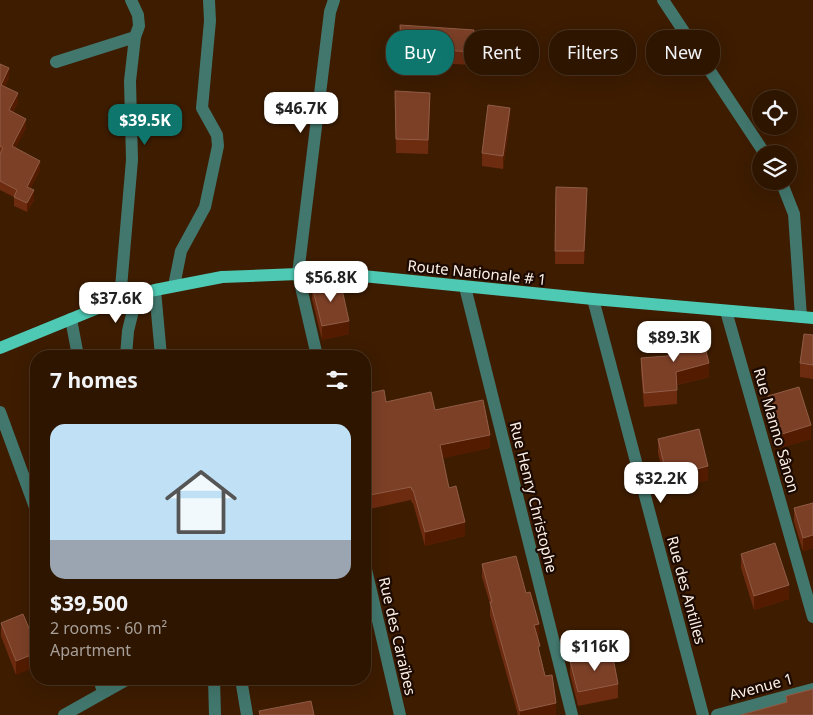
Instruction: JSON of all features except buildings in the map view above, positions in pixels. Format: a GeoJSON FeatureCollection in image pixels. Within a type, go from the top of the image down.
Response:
{"type":"FeatureCollection","features":[{"type":"Feature","properties":{"kind":"main road","name":"Route Nationale # 1"},"geometry":{"type":"LineString","coordinates":[[0,348],[136,294],[222,277],[298,274],[353,275],[807,318]]}},
{"type":"Feature","properties":{"kind":"street"},"geometry":{"type":"LineString","coordinates":[[120,299],[132,160],[130,81],[135,37],[139,26],[138,15],[131,0]]}},
{"type":"Feature","properties":{"kind":"street"},"geometry":{"type":"LineString","coordinates":[[174,286],[181,251],[205,208],[218,146],[217,135],[202,108],[210,21],[210,0]]}},
{"type":"Feature","properties":{"kind":"street"},"geometry":{"type":"LineString","coordinates":[[316,350],[298,274],[330,12],[334,0]]}},
{"type":"Feature","properties":{"kind":"street"},"geometry":{"type":"LineString","coordinates":[[664,0],[759,145]]}},
{"type":"Feature","properties":{"kind":"street"},"geometry":{"type":"LineString","coordinates":[[56,62],[135,37]]}},
{"type":"Feature","properties":{"kind":"street"},"geometry":{"type":"LineString","coordinates":[[784,190],[794,214],[807,318]]}},
{"type":"Feature","properties":{"kind":"street","name":"Rue Henry Christophe"},"geometry":{"type":"LineString","coordinates":[[464,287],[572,715]]}},
{"type":"Feature","properties":{"kind":"street"},"geometry":{"type":"LineString","coordinates":[[156,290],[161,350]]}},
{"type":"Feature","properties":{"kind":"street"},"geometry":{"type":"LineString","coordinates":[[126,350],[128,331],[136,294]]}},
{"type":"Feature","properties":{"kind":"street","name":"Rue des Antilles"},"geometry":{"type":"LineString","coordinates":[[593,299],[703,715]]}},
{"type":"Feature","properties":{"kind":"street","name":"Rue Manno Sânon"},"geometry":{"type":"LineString","coordinates":[[726,311],[813,617]]}},
{"type":"Feature","properties":{"kind":"street"},"geometry":{"type":"LineString","coordinates":[[71,319],[77,350]]}},
{"type":"Feature","properties":{"kind":"street"},"geometry":{"type":"LineString","coordinates":[[0,412],[30,494]]}},
{"type":"Feature","properties":{"kind":"street","name":"Rue des Caraïbes"},"geometry":{"type":"LineString","coordinates":[[371,591],[400,715]]}},
{"type":"Feature","properties":{"kind":"street"},"geometry":{"type":"LineString","coordinates":[[101,685],[104,692]]}},
{"type":"Feature","properties":{"kind":"street"},"geometry":{"type":"LineString","coordinates":[[64,715],[117,685]]}},
{"type":"Feature","properties":{"kind":"street"},"geometry":{"type":"LineString","coordinates":[[214,685],[214,715]]}},
{"type":"Feature","properties":{"kind":"street"},"geometry":{"type":"LineString","coordinates":[[241,685],[247,715]]}},
{"type":"Feature","properties":{"kind":"street","name":"Avenue 1"},"geometry":{"type":"LineString","coordinates":[[717,715],[813,689]]}}]}
